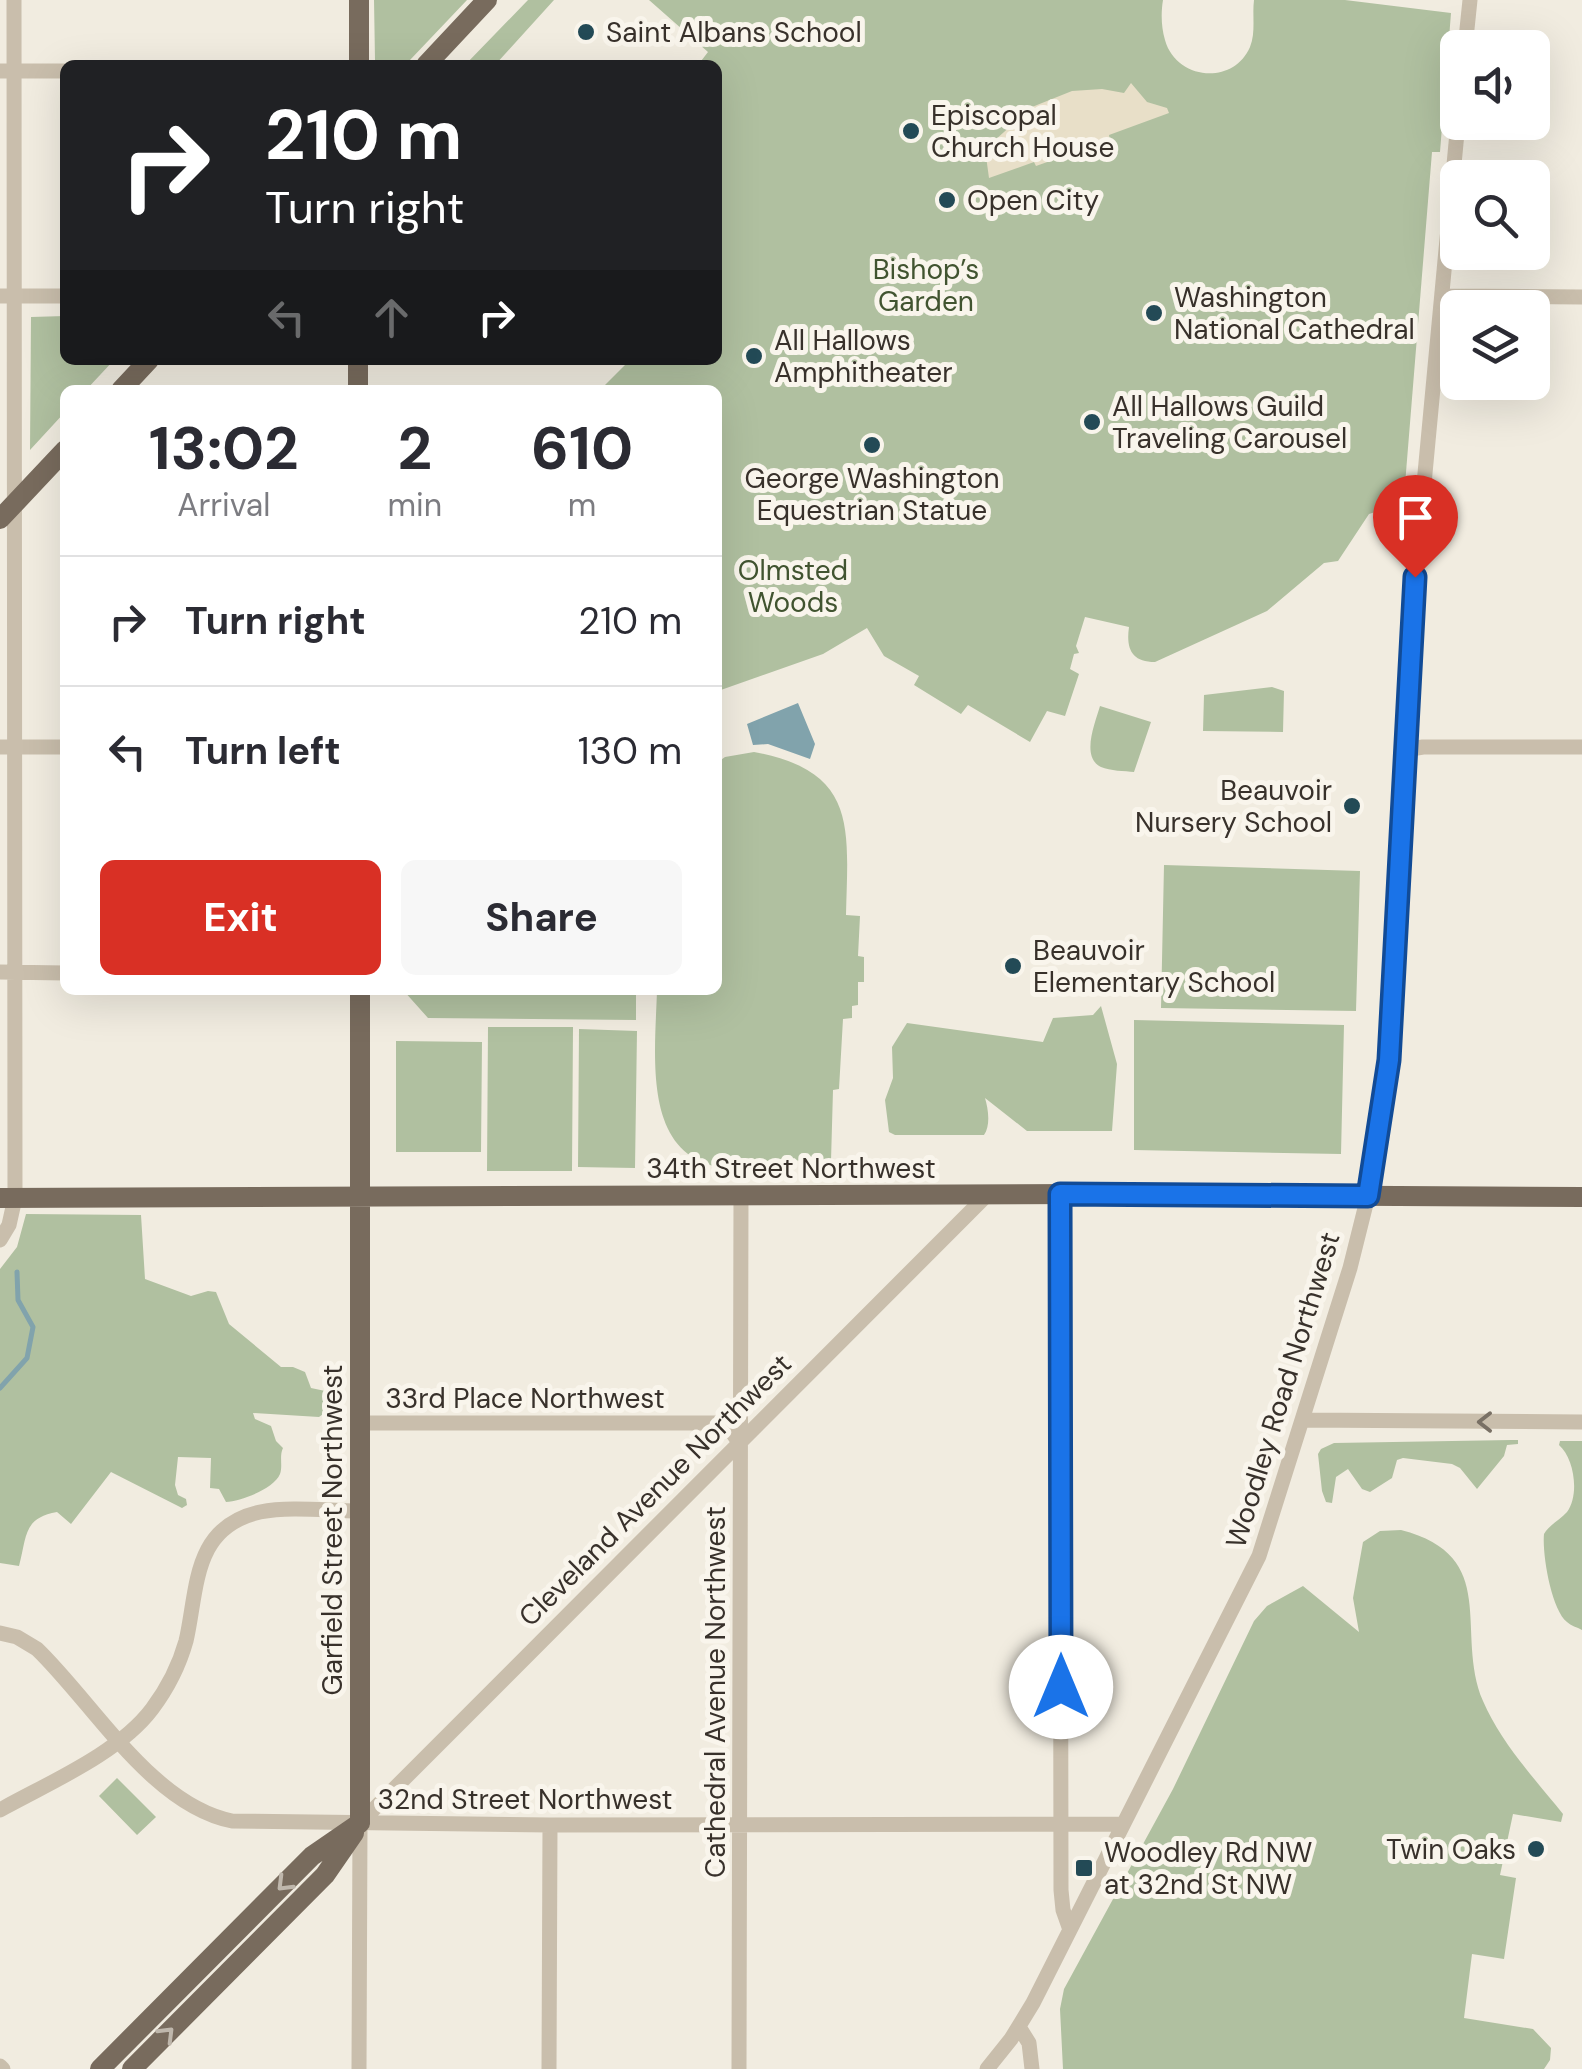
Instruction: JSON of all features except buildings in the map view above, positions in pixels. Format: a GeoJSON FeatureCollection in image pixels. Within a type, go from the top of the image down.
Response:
{"type":"FeatureCollection","features":[{"type":"Feature","properties":{"kind":"main road"},"geometry":{"type":"LineString","coordinates":[[358,60],[359,0]]}},
{"type":"Feature","properties":{"kind":"main road"},"geometry":{"type":"LineString","coordinates":[[431,60],[487,0]]}},
{"type":"Feature","properties":{"kind":"main road"},"geometry":{"type":"LineString","coordinates":[[126,385],[144,365]]}},
{"type":"Feature","properties":{"kind":"main road"},"geometry":{"type":"LineString","coordinates":[[5,508],[60,455]]}},
{"type":"Feature","properties":{"kind":"main road","name":"Garfield Street Northwest"},"geometry":{"type":"LineString","coordinates":[[360,995],[360,1824]]}},
{"type":"Feature","properties":{"kind":"main road","name":"34th Street Northwest"},"geometry":{"type":"LineString","coordinates":[[8,1198],[987,1194],[1582,1197]]}},
{"type":"Feature","properties":{"kind":"main road","name":"Cleveland Avenue Northwest"},"geometry":{"type":"LineString","coordinates":[[100,2069],[312,1856],[360,1824]]}},
{"type":"Feature","properties":{"kind":"main road","name":"Cleveland Avenue Northwest"},"geometry":{"type":"LineString","coordinates":[[132,2069],[325,1875],[360,1824]]}},
{"type":"Feature","properties":{"kind":"main road"},"geometry":{"type":"LineString","coordinates":[[186,1982],[202,1998]]}},
{"type":"Feature","properties":{"kind":"street"},"geometry":{"type":"LineString","coordinates":[[0,1240],[11,1218],[5,508],[7,72],[14,0]]}},
{"type":"Feature","properties":{"kind":"street"},"geometry":{"type":"LineString","coordinates":[[1467,30],[1470,0]]}},
{"type":"Feature","properties":{"kind":"street"},"geometry":{"type":"LineString","coordinates":[[7,72],[60,71]]}},
{"type":"Feature","properties":{"kind":"street","name":"Woodley Road Northwest"},"geometry":{"type":"LineString","coordinates":[[1443,290],[1456,140]]}},
{"type":"Feature","properties":{"kind":"street"},"geometry":{"type":"LineString","coordinates":[[7,296],[60,296]]}},
{"type":"Feature","properties":{"kind":"street"},"geometry":{"type":"LineString","coordinates":[[1550,297],[1582,297]]}},
{"type":"Feature","properties":{"kind":"street","name":"Woodley Road Northwest"},"geometry":{"type":"LineString","coordinates":[[987,2069],[1019,2027],[1256,1562],[1273,1520],[1368,1196],[1389,1060],[1416,566],[1440,317]]}},
{"type":"Feature","properties":{"kind":"street"},"geometry":{"type":"LineString","coordinates":[[7,747],[60,747]]}},
{"type":"Feature","properties":{"kind":"street"},"geometry":{"type":"LineString","coordinates":[[1404,750],[1582,747]]}},
{"type":"Feature","properties":{"kind":"street"},"geometry":{"type":"LineString","coordinates":[[8,972],[60,972]]}},
{"type":"Feature","properties":{"kind":"street","name":"Cleveland Avenue Northwest"},"geometry":{"type":"LineString","coordinates":[[360,1824],[987,1194]]}},
{"type":"Feature","properties":{"kind":"street"},"geometry":{"type":"LineString","coordinates":[[1060,1194],[1061,1902],[1070,1927]]}},
{"type":"Feature","properties":{"kind":"street","name":"Cathedral Avenue Northwest"},"geometry":{"type":"LineString","coordinates":[[739,2069],[741,1195]]}},
{"type":"Feature","properties":{"kind":"street"},"geometry":{"type":"LineString","coordinates":[[1302,1420],[1582,1422]]}},
{"type":"Feature","properties":{"kind":"street","name":"33rd Place Northwest"},"geometry":{"type":"LineString","coordinates":[[360,1422],[714,1422],[730,1429],[740,1444]]}},
{"type":"Feature","properties":{"kind":"street"},"geometry":{"type":"LineString","coordinates":[[0,1810],[120,1740],[148,1714],[175,1672],[186,1638],[198,1570],[205,1553],[220,1535],[244,1518],[266,1511],[360,1511]]}},
{"type":"Feature","properties":{"kind":"street","name":"32nd Street Northwest"},"geometry":{"type":"LineString","coordinates":[[0,1633],[16,1637],[37,1650],[171,1794],[217,1818],[251,1823],[360,1824],[1123,1824]]}},
{"type":"Feature","properties":{"kind":"street","name":"Garfield Street Northwest"},"geometry":{"type":"LineString","coordinates":[[359,2069],[360,1824]]}},
{"type":"Feature","properties":{"kind":"street"},"geometry":{"type":"LineString","coordinates":[[549,2069],[550,1825]]}},
{"type":"Feature","properties":{"kind":"street"},"geometry":{"type":"LineString","coordinates":[[1019,2027],[1030,2042],[1032,2069]]}},
{"type":"Feature","properties":{"kind":"green space"},"geometry":{"type":"Polygon","coordinates":[[[374,0],[467,0],[410,60],[375,60],[374,0]]]}},
{"type":"Feature","properties":{"kind":"green space"},"geometry":{"type":"Polygon","coordinates":[[[528,0],[554,0],[500,60],[470,60],[528,0]]]}},
{"type":"Feature","properties":{"kind":"green space"},"geometry":{"type":"Polygon","coordinates":[[[649,0],[1163,0],[1163,30],[1171,53],[1192,70],[1205,73],[1231,68],[1242,60],[1252,41],[1254,0],[1345,0],[1451,13],[1450,30],[1440,30],[1441,140],[1440,152],[1432,152],[1404,497],[1397,505],[1369,514],[1338,561],[1324,563],[1267,611],[1155,662],[1140,659],[1132,652],[1129,627],[1085,617],[1076,646],[1079,653],[1074,654],[1070,669],[1079,674],[1065,716],[1047,711],[1030,742],[968,705],[961,714],[914,685],[919,676],[884,656],[867,628],[823,654],[722,690],[722,385],[605,385],[625,365],[722,365],[722,60],[702,60],[708,52],[649,0]]]}},
{"type":"Feature","properties":{"kind":"green space"},"geometry":{"type":"Polygon","coordinates":[[[60,316],[60,365],[109,365],[91,385],[60,385],[60,417],[30,450],[31,317],[60,316]]]}},
{"type":"Feature","properties":{"kind":"green space"},"geometry":{"type":"Polygon","coordinates":[[[1272,687],[1284,691],[1283,732],[1203,731],[1204,695],[1272,687]]]}},
{"type":"Feature","properties":{"kind":"green space"},"geometry":{"type":"Polygon","coordinates":[[[1100,706],[1151,722],[1134,772],[1101,767],[1091,755],[1091,738],[1100,706]]]}},
{"type":"Feature","properties":{"kind":"green space"},"geometry":{"type":"Polygon","coordinates":[[[754,752],[788,761],[813,773],[840,808],[847,856],[846,915],[860,916],[858,956],[864,957],[864,982],[858,982],[858,1005],[852,1006],[852,1018],[843,1019],[839,1089],[833,1090],[831,1161],[784,1161],[746,1169],[711,1165],[687,1153],[670,1133],[661,1108],[656,1079],[657,995],[722,995],[725,757],[754,752]]]}},
{"type":"Feature","properties":{"kind":"green space"},"geometry":{"type":"Polygon","coordinates":[[[1164,865],[1360,871],[1356,1011],[1161,1008],[1164,865]]]}},
{"type":"Feature","properties":{"kind":"green space"},"geometry":{"type":"Polygon","coordinates":[[[407,995],[636,995],[636,1020],[428,1018],[407,995]]]}},
{"type":"Feature","properties":{"kind":"green space"},"geometry":{"type":"Polygon","coordinates":[[[1101,1006],[1117,1064],[1112,1131],[1027,1131],[985,1098],[988,1122],[984,1135],[889,1132],[885,1100],[893,1078],[892,1047],[907,1023],[1043,1042],[1053,1018],[1093,1015],[1101,1006]]]}},
{"type":"Feature","properties":{"kind":"green space"},"geometry":{"type":"Polygon","coordinates":[[[1134,1020],[1344,1025],[1341,1154],[1134,1150],[1134,1020]]]}},
{"type":"Feature","properties":{"kind":"green space"},"geometry":{"type":"Polygon","coordinates":[[[488,1027],[573,1027],[572,1171],[487,1171],[488,1027]]]}},
{"type":"Feature","properties":{"kind":"green space"},"geometry":{"type":"Polygon","coordinates":[[[579,1029],[637,1031],[635,1168],[578,1167],[579,1029]]]}},
{"type":"Feature","properties":{"kind":"green space"},"geometry":{"type":"Polygon","coordinates":[[[396,1041],[482,1042],[481,1152],[396,1152],[396,1041]]]}},
{"type":"Feature","properties":{"kind":"green space"},"geometry":{"type":"Polygon","coordinates":[[[26,1214],[141,1215],[145,1279],[191,1296],[216,1292],[229,1324],[281,1367],[305,1372],[311,1388],[330,1392],[330,1409],[319,1417],[253,1413],[255,1419],[271,1426],[283,1448],[280,1474],[271,1485],[248,1497],[226,1502],[219,1489],[210,1488],[211,1458],[178,1457],[175,1485],[187,1505],[182,1508],[111,1472],[71,1524],[57,1512],[38,1519],[28,1530],[19,1566],[0,1563],[0,1269],[17,1247],[26,1214]]]}},
{"type":"Feature","properties":{"kind":"green space"},"geometry":{"type":"Polygon","coordinates":[[[1518,1440],[1518,1444],[1507,1445],[1504,1456],[1477,1489],[1452,1464],[1403,1458],[1397,1460],[1392,1478],[1370,1492],[1362,1489],[1348,1469],[1336,1477],[1332,1503],[1326,1502],[1322,1491],[1318,1454],[1334,1443],[1518,1440]]]}},
{"type":"Feature","properties":{"kind":"green space"},"geometry":{"type":"Polygon","coordinates":[[[1560,1441],[1582,1441],[1582,1630],[1567,1622],[1556,1605],[1544,1554],[1544,1534],[1567,1512],[1573,1496],[1572,1467],[1560,1441]]]}},
{"type":"Feature","properties":{"kind":"green space"},"geometry":{"type":"Polygon","coordinates":[[[1401,1530],[1432,1542],[1452,1558],[1464,1577],[1475,1675],[1483,1701],[1509,1746],[1563,1814],[1561,1822],[1513,1814],[1500,1875],[1516,1878],[1504,1959],[1472,1954],[1464,2018],[1533,2029],[1551,2048],[1550,2060],[1544,2069],[1063,2069],[1060,2009],[1064,1989],[1173,1789],[1254,1621],[1267,1606],[1303,1586],[1359,1632],[1353,1598],[1363,1542],[1380,1531],[1401,1530]]]}},
{"type":"Feature","properties":{"kind":"green space"},"geometry":{"type":"Polygon","coordinates":[[[117,1778],[156,1817],[137,1835],[99,1796],[117,1778]]]}},
{"type":"Feature","properties":{"kind":"shaded area"},"geometry":{"type":"Polygon","coordinates":[[[1131,83],[1147,102],[1167,108],[1169,113],[1109,135],[1110,141],[1094,146],[1091,141],[1086,143],[1088,148],[1059,158],[1056,153],[1051,155],[1053,160],[1036,166],[1034,162],[989,178],[985,149],[1032,107],[1072,91],[1102,89],[1124,93],[1131,83]]]}},
{"type":"Feature","properties":{"kind":"water"},"geometry":{"type":"Polygon","coordinates":[[[798,703],[815,744],[810,759],[768,744],[753,745],[747,724],[798,703]]]}},
{"type":"Feature","properties":{"kind":"waterway"},"geometry":{"type":"LineString","coordinates":[[0,1388],[27,1358],[33,1327],[18,1300],[17,1272]]}},
{"type":"Feature","properties":{"kind":"place","name":"Saint Albans School"},"geometry":{"type":"Point","coordinates":[586,32]}},
{"type":"Feature","properties":{"kind":"place","name":"Episcopal Church House"},"geometry":{"type":"Point","coordinates":[911,131]}},
{"type":"Feature","properties":{"kind":"place","name":"Open City"},"geometry":{"type":"Point","coordinates":[947,200]}},
{"type":"Feature","properties":{"kind":"place","name":"Washington National Cathedral"},"geometry":{"type":"Point","coordinates":[1154,313]}},
{"type":"Feature","properties":{"kind":"place","name":"All Hallows Amphitheater"},"geometry":{"type":"Point","coordinates":[754,356]}},
{"type":"Feature","properties":{"kind":"place","name":"All Hallows Guild Traveling Carousel"},"geometry":{"type":"Point","coordinates":[1092,422]}},
{"type":"Feature","properties":{"kind":"place","name":"George Washington Equestrian Statue"},"geometry":{"type":"Point","coordinates":[872,445]}},
{"type":"Feature","properties":{"kind":"place","name":"Beauvoir Nursery School"},"geometry":{"type":"Point","coordinates":[1352,806]}},
{"type":"Feature","properties":{"kind":"place","name":"Beauvoir Elementary School"},"geometry":{"type":"Point","coordinates":[1013,966]}},
{"type":"Feature","properties":{"kind":"place","name":"Twin Oaks"},"geometry":{"type":"Point","coordinates":[1536,1849]}},
{"type":"Feature","properties":{"kind":"place","name":"Woodley Rd NW at 32nd St NW"},"geometry":{"type":"Point","coordinates":[1084,1868]}},
{"type":"Feature","properties":{"kind":"route"},"geometry":{"type":"LineString","coordinates":[[1061,1687],[1060,1194],[1368,1196],[1389,1060],[1415,577]]}},
{"type":"Feature","properties":{"kind":"park label","name":"Bishop’s Garden"},"geometry":{"type":"Point","coordinates":[926,285]}},
{"type":"Feature","properties":{"kind":"park label","name":"Olmsted Woods"},"geometry":{"type":"Point","coordinates":[793,586]}}]}
